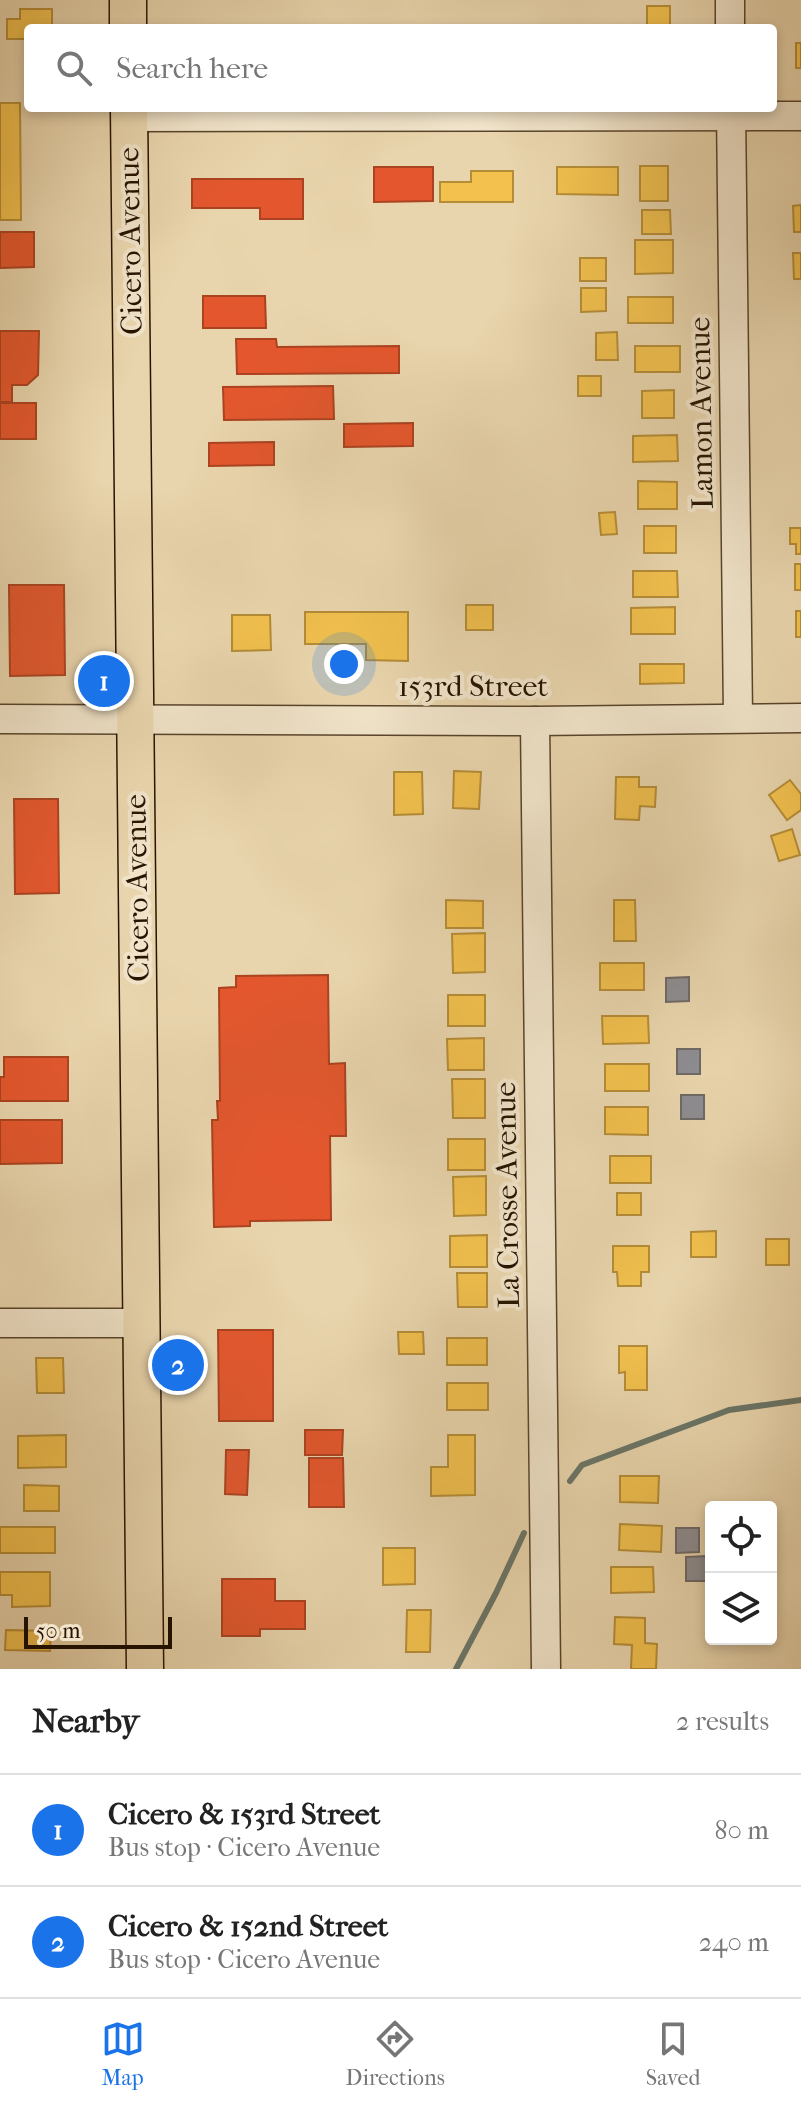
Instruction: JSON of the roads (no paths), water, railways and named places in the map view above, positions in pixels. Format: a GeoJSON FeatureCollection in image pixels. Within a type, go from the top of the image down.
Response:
{"type":"FeatureCollection","features":[{"type":"Feature","properties":{"kind":"main road"},"geometry":{"type":"LineString","coordinates":[[128,0],[128,24]]}},
{"type":"Feature","properties":{"kind":"main road","name":"Cicero Avenue"},"geometry":{"type":"LineString","coordinates":[[129,113],[145,1669]]}},
{"type":"Feature","properties":{"kind":"street"},"geometry":{"type":"LineString","coordinates":[[730,0],[730,24]]}},
{"type":"Feature","properties":{"kind":"street"},"geometry":{"type":"LineString","coordinates":[[129,113],[731,112],[801,116]]}},
{"type":"Feature","properties":{"kind":"street","name":"Lamon Avenue"},"geometry":{"type":"LineString","coordinates":[[731,112],[738,717]]}},
{"type":"Feature","properties":{"kind":"street","name":"153rd Street"},"geometry":{"type":"LineString","coordinates":[[0,719],[535,721],[801,718]]}},
{"type":"Feature","properties":{"kind":"street","name":"La Crosse Avenue"},"geometry":{"type":"LineString","coordinates":[[535,721],[546,1669]]}},
{"type":"Feature","properties":{"kind":"street"},"geometry":{"type":"LineString","coordinates":[[0,1323],[142,1323]]}},
{"type":"Feature","properties":{"kind":"waterway"},"geometry":{"type":"LineString","coordinates":[[570,1481],[582,1465],[729,1410],[801,1400]]}},
{"type":"Feature","properties":{"kind":"waterway"},"geometry":{"type":"LineString","coordinates":[[456,1669],[524,1533]]}},
{"type":"Feature","properties":{"kind":"place","name":"Cicero & 153rd Street"},"geometry":{"type":"Point","coordinates":[104,681]}},
{"type":"Feature","properties":{"kind":"place","name":"Cicero & 152nd Street"},"geometry":{"type":"Point","coordinates":[178,1365]}}]}
